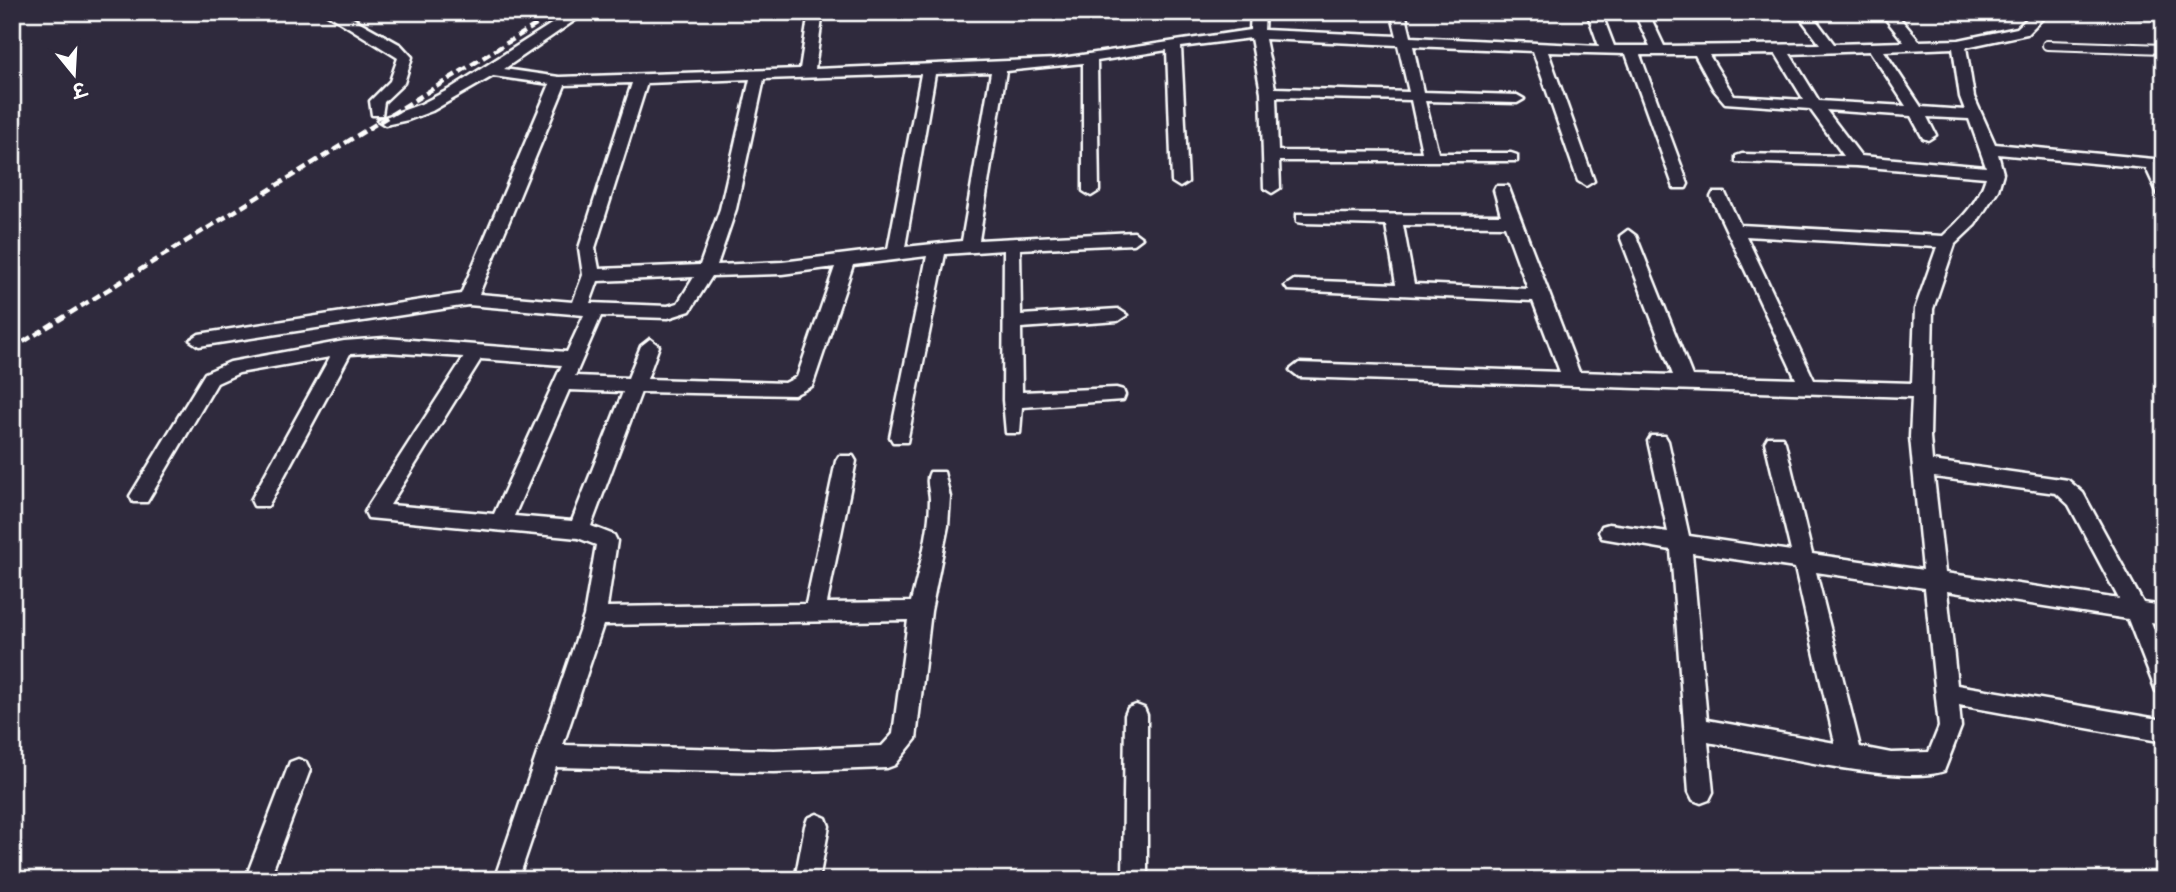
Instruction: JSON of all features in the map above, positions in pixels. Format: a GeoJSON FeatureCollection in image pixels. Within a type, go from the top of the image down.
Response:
{"type":"FeatureCollection","features":[{"type":"Feature","properties":{"kind":"street"},"geometry":{"type":"LineString","coordinates":[[331,12],[396,47],[405,57],[400,79],[377,101],[381,116],[397,121],[411,116],[490,71],[580,12]]}},
{"type":"Feature","properties":{"kind":"street"},"geometry":{"type":"LineString","coordinates":[[807,73],[816,12]]}},
{"type":"Feature","properties":{"kind":"street"},"geometry":{"type":"LineString","coordinates":[[1258,12],[1257,34],[1268,92],[1272,188]]}},
{"type":"Feature","properties":{"kind":"street"},"geometry":{"type":"LineString","coordinates":[[1398,12],[1431,158]]}},
{"type":"Feature","properties":{"kind":"street"},"geometry":{"type":"LineString","coordinates":[[1594,12],[1608,50]]}},
{"type":"Feature","properties":{"kind":"street"},"geometry":{"type":"LineString","coordinates":[[1641,12],[1658,50]]}},
{"type":"Feature","properties":{"kind":"street"},"geometry":{"type":"LineString","coordinates":[[1803,12],[1829,47]]}},
{"type":"Feature","properties":{"kind":"street"},"geometry":{"type":"LineString","coordinates":[[1887,12],[1914,44]]}},
{"type":"Feature","properties":{"kind":"street"},"geometry":{"type":"LineString","coordinates":[[490,71],[559,81],[999,66],[1090,57],[1257,34],[1632,51],[1781,50],[1959,44],[2022,31],[2042,12]]}},
{"type":"Feature","properties":{"kind":"street"},"geometry":{"type":"LineString","coordinates":[[2125,12],[2164,14]]}},
{"type":"Feature","properties":{"kind":"street"},"geometry":{"type":"LineString","coordinates":[[1174,44],[1180,182]]}},
{"type":"Feature","properties":{"kind":"street"},"geometry":{"type":"LineString","coordinates":[[1698,729],[1891,764],[1936,763],[1950,727],[1920,438],[1924,309],[1947,242],[1969,221],[1990,190],[1995,173],[1989,148],[1967,97],[1959,44]]}},
{"type":"Feature","properties":{"kind":"street"},"geometry":{"type":"LineString","coordinates":[[1873,45],[1917,112],[1928,135]]}},
{"type":"Feature","properties":{"kind":"street"},"geometry":{"type":"LineString","coordinates":[[1539,48],[1586,181]]}},
{"type":"Feature","properties":{"kind":"street"},"geometry":{"type":"LineString","coordinates":[[1781,50],[1815,106],[1856,161]]}},
{"type":"Feature","properties":{"kind":"street"},"geometry":{"type":"LineString","coordinates":[[1632,51],[1680,184]]}},
{"type":"Feature","properties":{"kind":"street"},"geometry":{"type":"LineString","coordinates":[[1700,51],[1721,90],[1730,100],[1975,115]]}},
{"type":"Feature","properties":{"kind":"street"},"geometry":{"type":"LineString","coordinates":[[1090,57],[1091,191]]}},
{"type":"Feature","properties":{"kind":"street"},"geometry":{"type":"LineString","coordinates":[[970,246],[999,66]]}},
{"type":"Feature","properties":{"kind":"street"},"geometry":{"type":"LineString","coordinates":[[895,254],[929,69]]}},
{"type":"Feature","properties":{"kind":"street"},"geometry":{"type":"LineString","coordinates":[[199,340],[468,299],[588,309],[668,312],[684,307],[707,270],[728,209],[758,75]]}},
{"type":"Feature","properties":{"kind":"street"},"geometry":{"type":"LineString","coordinates":[[500,524],[573,359],[588,309],[592,275],[586,248],[641,77]]}},
{"type":"Feature","properties":{"kind":"street"},"geometry":{"type":"LineString","coordinates":[[468,299],[559,81]]}},
{"type":"Feature","properties":{"kind":"street"},"geometry":{"type":"LineString","coordinates":[[1268,92],[1517,99]]}},
{"type":"Feature","properties":{"kind":"street"},"geometry":{"type":"LineString","coordinates":[[1989,148],[2158,164],[2164,190]]}},
{"type":"Feature","properties":{"kind":"street"},"geometry":{"type":"LineString","coordinates":[[1270,156],[1511,158]]}},
{"type":"Feature","properties":{"kind":"street"},"geometry":{"type":"LineString","coordinates":[[1742,159],[1856,161],[1995,173]]}},
{"type":"Feature","properties":{"kind":"street"},"geometry":{"type":"LineString","coordinates":[[1502,190],[1511,222],[1572,379]]}},
{"type":"Feature","properties":{"kind":"street"},"geometry":{"type":"LineString","coordinates":[[1719,197],[1808,386]]}},
{"type":"Feature","properties":{"kind":"street"},"geometry":{"type":"LineString","coordinates":[[1303,218],[1511,222]]}},
{"type":"Feature","properties":{"kind":"street"},"geometry":{"type":"LineString","coordinates":[[1394,221],[1406,290]]}},
{"type":"Feature","properties":{"kind":"street"},"geometry":{"type":"LineString","coordinates":[[1733,230],[1947,242]]}},
{"type":"Feature","properties":{"kind":"street"},"geometry":{"type":"LineString","coordinates":[[1628,236],[1685,382]]}},
{"type":"Feature","properties":{"kind":"street"},"geometry":{"type":"LineString","coordinates":[[592,275],[782,268],[970,246],[1134,238]]}},
{"type":"Feature","properties":{"kind":"street"},"geometry":{"type":"LineString","coordinates":[[1012,244],[1013,428]]}},
{"type":"Feature","properties":{"kind":"street"},"geometry":{"type":"LineString","coordinates":[[900,437],[937,250]]}},
{"type":"Feature","properties":{"kind":"street"},"geometry":{"type":"LineString","coordinates":[[562,383],[634,388],[786,390],[805,381],[846,260]]}},
{"type":"Feature","properties":{"kind":"street"},"geometry":{"type":"LineString","coordinates":[[1294,286],[1540,295]]}},
{"type":"Feature","properties":{"kind":"street"},"geometry":{"type":"LineString","coordinates":[[1012,321],[1118,316]]}},
{"type":"Feature","properties":{"kind":"street"},"geometry":{"type":"LineString","coordinates":[[140,496],[211,378],[236,366],[344,348],[385,345],[573,359]]}},
{"type":"Feature","properties":{"kind":"street"},"geometry":{"type":"LineString","coordinates":[[579,530],[650,346]]}},
{"type":"Feature","properties":{"kind":"street"},"geometry":{"type":"LineString","coordinates":[[261,500],[344,348]]}},
{"type":"Feature","properties":{"kind":"street"},"geometry":{"type":"LineString","coordinates":[[477,351],[375,512],[579,530],[607,541],[595,616],[506,880]]}},
{"type":"Feature","properties":{"kind":"street"},"geometry":{"type":"LineString","coordinates":[[1299,370],[1922,390]]}},
{"type":"Feature","properties":{"kind":"street"},"geometry":{"type":"LineString","coordinates":[[1013,400],[1116,396]]}},
{"type":"Feature","properties":{"kind":"street"},"geometry":{"type":"LineString","coordinates":[[1658,441],[1681,544],[1701,792]]}},
{"type":"Feature","properties":{"kind":"street"},"geometry":{"type":"LineString","coordinates":[[1775,442],[1850,757]]}},
{"type":"Feature","properties":{"kind":"street"},"geometry":{"type":"LineString","coordinates":[[814,615],[846,461]]}},
{"type":"Feature","properties":{"kind":"street"},"geometry":{"type":"LineString","coordinates":[[1924,468],[2062,486],[2076,499],[2136,611],[2164,684]]}},
{"type":"Feature","properties":{"kind":"street"},"geometry":{"type":"LineString","coordinates":[[548,755],[775,761],[887,757],[904,739],[920,611],[938,526],[940,497],[937,478]]}},
{"type":"Feature","properties":{"kind":"street"},"geometry":{"type":"LineString","coordinates":[[1609,533],[2164,615]]}},
{"type":"Feature","properties":{"kind":"street"},"geometry":{"type":"LineString","coordinates":[[595,616],[814,615],[920,611]]}},
{"type":"Feature","properties":{"kind":"street"},"geometry":{"type":"LineString","coordinates":[[1947,693],[2164,731]]}},
{"type":"Feature","properties":{"kind":"street"},"geometry":{"type":"LineString","coordinates":[[1135,880],[1136,715]]}},
{"type":"Feature","properties":{"kind":"street"},"geometry":{"type":"LineString","coordinates":[[257,880],[298,770]]}},
{"type":"Feature","properties":{"kind":"street"},"geometry":{"type":"LineString","coordinates":[[807,880],[817,826]]}},
{"type":"Feature","properties":{"kind":"lane"},"geometry":{"type":"LineString","coordinates":[[2047,45],[2164,49]]}},
{"type":"Feature","properties":{"kind":"railway"},"geometry":{"type":"LineString","coordinates":[[12,349],[557,12]]}}]}
